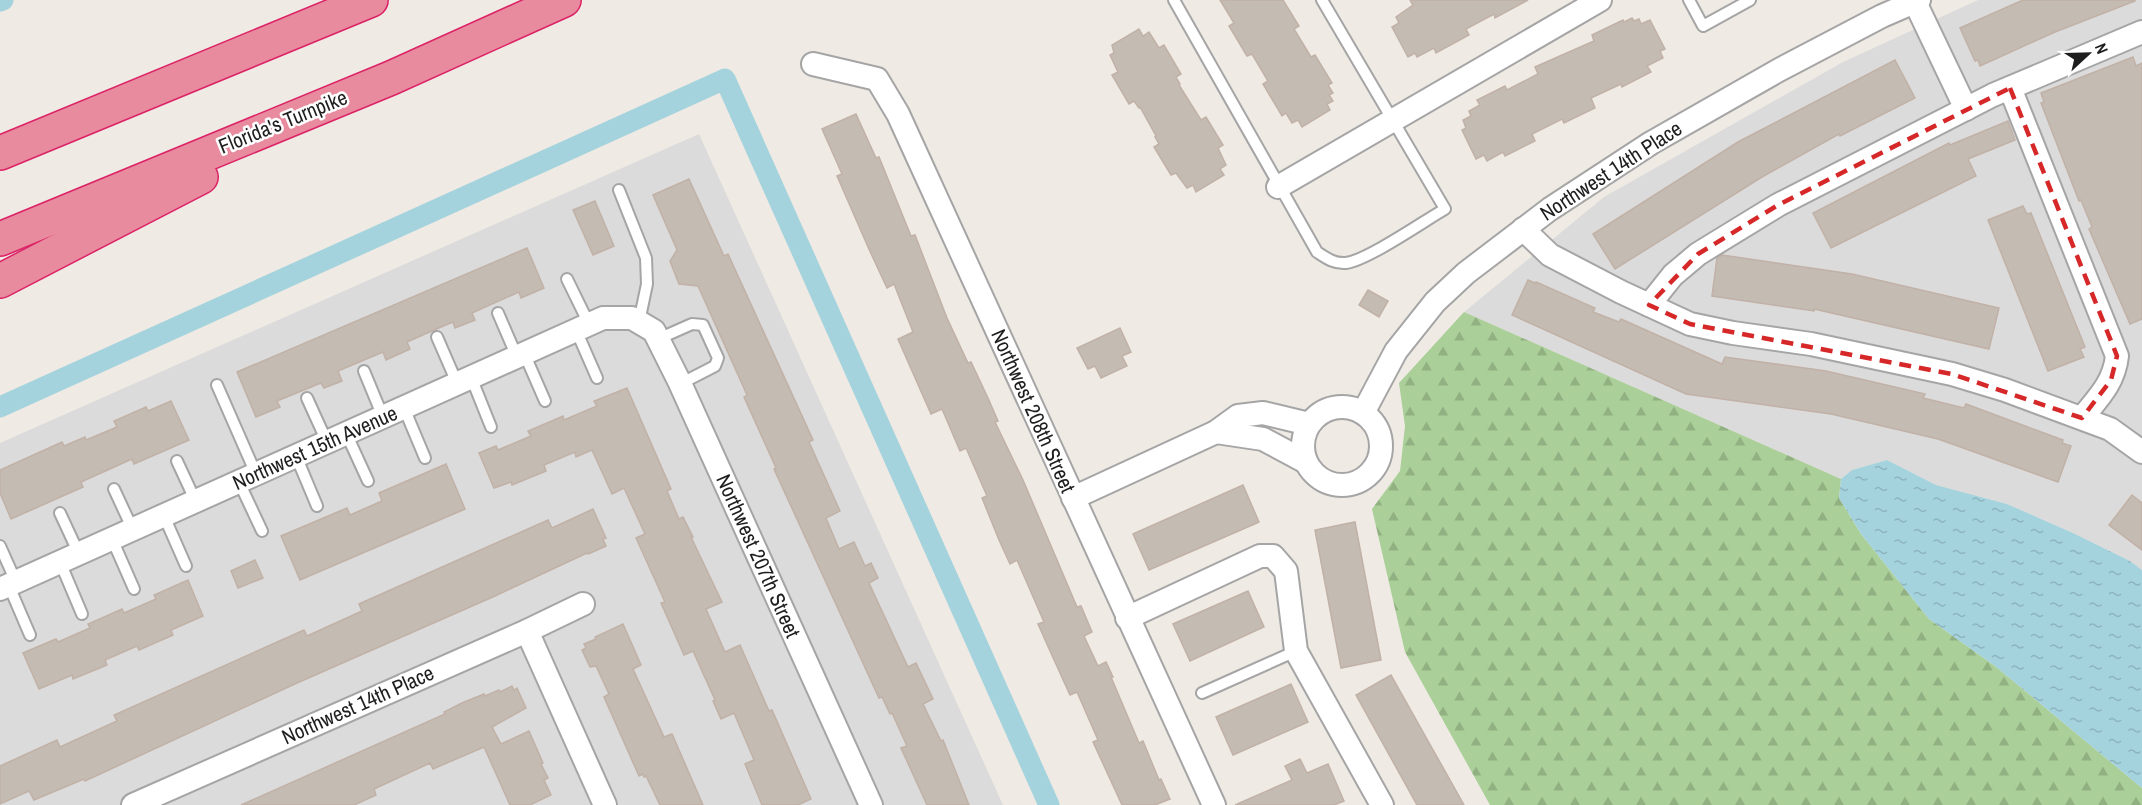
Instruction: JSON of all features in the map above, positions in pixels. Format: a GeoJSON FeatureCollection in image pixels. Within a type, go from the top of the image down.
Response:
{"type":"FeatureCollection","features":[{"type":"Feature","properties":{"kind":"highway"},"geometry":{"type":"LineString","coordinates":[[0,153],[371,0]]}},
{"type":"Feature","properties":{"kind":"highway","name":"Florida's Turnpike"},"geometry":{"type":"LineString","coordinates":[[0,238],[391,78],[564,0]]}},
{"type":"Feature","properties":{"kind":"highway"},"geometry":{"type":"LineString","coordinates":[[0,281],[391,78]]}},
{"type":"Feature","properties":{"kind":"street"},"geometry":{"type":"LineString","coordinates":[[1278,187],[1600,0]]}},
{"type":"Feature","properties":{"kind":"street"},"geometry":{"type":"LineString","coordinates":[[1916,1],[1966,108]]}},
{"type":"Feature","properties":{"kind":"street","name":"Northwest 14th Place"},"geometry":{"type":"LineString","coordinates":[[1363,413],[1396,351],[1435,302],[1466,273],[1523,229],[1651,143],[1779,70],[1882,16],[1916,1]]}},
{"type":"Feature","properties":{"kind":"street"},"geometry":{"type":"LineString","coordinates":[[1649,305],[1673,275],[1708,248],[1778,205],[1966,108],[2142,32]]}},
{"type":"Feature","properties":{"kind":"street","name":"Northwest 208th Street"},"geometry":{"type":"LineString","coordinates":[[813,64],[877,79],[898,114],[1214,805]]}},
{"type":"Feature","properties":{"kind":"street"},"geometry":{"type":"LineString","coordinates":[[2010,88],[2116,356],[2115,370],[2111,380],[2082,418]]}},
{"type":"Feature","properties":{"kind":"street"},"geometry":{"type":"LineString","coordinates":[[1523,229],[1550,255],[1690,324],[1733,333],[1811,344],[1952,374],[2005,390],[2110,429],[2142,452]]}},
{"type":"Feature","properties":{"kind":"street","name":"Northwest 15th Avenue"},"geometry":{"type":"LineString","coordinates":[[8,586],[603,318],[635,320]]}},
{"type":"Feature","properties":{"kind":"street","name":"Northwest 207th Street"},"geometry":{"type":"LineString","coordinates":[[635,320],[654,332],[680,384],[871,805]]}},
{"type":"Feature","properties":{"kind":"street"},"geometry":{"type":"LineString","coordinates":[[1340,406],[1353,408],[1363,413],[1376,426],[1381,445],[1379,458],[1373,470],[1363,479],[1344,484],[1324,481],[1306,462],[1303,449],[1304,436],[1310,424],[1328,409],[1340,406]]}},
{"type":"Feature","properties":{"kind":"street"},"geometry":{"type":"LineString","coordinates":[[1072,498],[1216,432],[1238,416],[1263,413],[1310,424]]}},
{"type":"Feature","properties":{"kind":"street"},"geometry":{"type":"LineString","coordinates":[[1216,432],[1263,439],[1306,462]]}},
{"type":"Feature","properties":{"kind":"street"},"geometry":{"type":"LineString","coordinates":[[1127,618],[1260,556],[1273,556],[1286,572],[1296,651],[1382,805]]}},
{"type":"Feature","properties":{"kind":"street","name":"Northwest 14th Place"},"geometry":{"type":"LineString","coordinates":[[133,805],[527,631],[583,604]]}},
{"type":"Feature","properties":{"kind":"street"},"geometry":{"type":"LineString","coordinates":[[527,631],[605,805]]}},
{"type":"Feature","properties":{"kind":"lane"},"geometry":{"type":"LineString","coordinates":[[1174,0],[1278,187],[1317,252],[1329,261],[1346,263],[1361,259],[1445,209],[1322,0]]}},
{"type":"Feature","properties":{"kind":"lane"},"geometry":{"type":"LineString","coordinates":[[1689,0],[1703,26],[1750,0]]}},
{"type":"Feature","properties":{"kind":"lane"},"geometry":{"type":"LineString","coordinates":[[619,190],[646,258],[647,284],[635,320]]}},
{"type":"Feature","properties":{"kind":"lane"},"geometry":{"type":"LineString","coordinates":[[567,279],[597,378]]}},
{"type":"Feature","properties":{"kind":"lane"},"geometry":{"type":"LineString","coordinates":[[498,313],[545,401]]}},
{"type":"Feature","properties":{"kind":"lane"},"geometry":{"type":"LineString","coordinates":[[658,339],[692,324],[703,325],[718,358],[715,366],[680,384]]}},
{"type":"Feature","properties":{"kind":"lane"},"geometry":{"type":"LineString","coordinates":[[437,338],[491,427]]}},
{"type":"Feature","properties":{"kind":"lane"},"geometry":{"type":"LineString","coordinates":[[364,371],[425,458]]}},
{"type":"Feature","properties":{"kind":"lane"},"geometry":{"type":"LineString","coordinates":[[217,385],[248,478],[262,531]]}},
{"type":"Feature","properties":{"kind":"lane"},"geometry":{"type":"LineString","coordinates":[[307,398],[368,481]]}},
{"type":"Feature","properties":{"kind":"lane"},"geometry":{"type":"LineString","coordinates":[[296,456],[317,506]]}},
{"type":"Feature","properties":{"kind":"lane"},"geometry":{"type":"LineString","coordinates":[[177,461],[195,502]]}},
{"type":"Feature","properties":{"kind":"lane"},"geometry":{"type":"LineString","coordinates":[[114,489],[133,530]]}},
{"type":"Feature","properties":{"kind":"lane"},"geometry":{"type":"LineString","coordinates":[[60,513],[82,614]]}},
{"type":"Feature","properties":{"kind":"lane"},"geometry":{"type":"LineString","coordinates":[[164,516],[186,566]]}},
{"type":"Feature","properties":{"kind":"lane"},"geometry":{"type":"LineString","coordinates":[[112,539],[134,589]]}},
{"type":"Feature","properties":{"kind":"lane"},"geometry":{"type":"LineString","coordinates":[[0,546],[8,586],[30,635]]}},
{"type":"Feature","properties":{"kind":"lane"},"geometry":{"type":"LineString","coordinates":[[1202,693],[1296,651]]}},
{"type":"Feature","properties":{"kind":"highlighted area"},"geometry":{"type":"Polygon","coordinates":[[[2010,88],[2117,356],[2111,380],[2082,418],[1952,374],[1690,324],[1649,305],[1698,254],[1778,205],[2010,88]]]}},
{"type":"Feature","properties":{"kind":"shaded area"},"geometry":{"type":"Polygon","coordinates":[[[1978,0],[2142,0],[2142,570],[2130,561],[2073,533],[2007,504],[1936,485],[1887,460],[1852,470],[1841,479],[1464,312],[1604,197],[1843,62],[1978,0]]]}},
{"type":"Feature","properties":{"kind":"shaded area"},"geometry":{"type":"Polygon","coordinates":[[[699,134],[1003,805],[0,805],[0,443],[699,134]]]}},
{"type":"Feature","properties":{"kind":"green space"},"geometry":{"type":"Polygon","coordinates":[[[1464,312],[1841,479],[1839,498],[1861,534],[1929,619],[1995,666],[2142,788],[2142,805],[1490,805],[1405,652],[1372,509],[1400,471],[1405,426],[1399,383],[1464,312]]]}},
{"type":"Feature","properties":{"kind":"water"},"geometry":{"type":"Polygon","coordinates":[[[1887,460],[1936,485],[2007,504],[2073,533],[2130,561],[2142,570],[2142,788],[1995,666],[1929,619],[1861,534],[1839,498],[1841,479],[1852,470],[1887,460]]]}},
{"type":"Feature","properties":{"kind":"building"},"geometry":{"type":"Polygon","coordinates":[[[1220,0],[1283,0],[1299,26],[1294,29],[1311,57],[1315,55],[1332,83],[1328,85],[1333,93],[1329,95],[1333,101],[1327,104],[1330,110],[1302,127],[1298,120],[1292,123],[1286,113],[1282,116],[1263,84],[1268,81],[1252,54],[1247,56],[1229,26],[1234,23],[1220,0]]]}},
{"type":"Feature","properties":{"kind":"building"},"geometry":{"type":"Polygon","coordinates":[[[1410,0],[1528,0],[1495,18],[1494,14],[1466,29],[1469,35],[1436,53],[1434,48],[1417,57],[1415,53],[1408,57],[1392,27],[1399,23],[1396,17],[1413,5],[1410,0]]]}},
{"type":"Feature","properties":{"kind":"building"},"geometry":{"type":"Polygon","coordinates":[[[2023,0],[2135,1],[2055,32],[1980,66],[1978,60],[1975,61],[1960,28],[2023,0]]]}},
{"type":"Feature","properties":{"kind":"building"},"geometry":{"type":"Polygon","coordinates":[[[1632,18],[1634,21],[1639,19],[1641,24],[1650,20],[1665,49],[1660,51],[1663,58],[1647,66],[1651,72],[1622,87],[1621,84],[1591,98],[1595,108],[1564,123],[1562,119],[1532,134],[1535,141],[1505,156],[1503,152],[1487,161],[1484,155],[1476,159],[1462,130],[1466,128],[1463,120],[1471,116],[1469,111],[1480,105],[1477,100],[1505,86],[1507,90],[1538,74],[1535,67],[1594,41],[1592,35],[1632,18]]]}},
{"type":"Feature","properties":{"kind":"building"},"geometry":{"type":"Polygon","coordinates":[[[1139,29],[1143,36],[1149,32],[1159,48],[1164,45],[1181,74],[1176,77],[1179,85],[1201,120],[1206,117],[1223,145],[1218,148],[1226,165],[1220,169],[1224,175],[1196,192],[1193,185],[1187,188],[1176,173],[1171,175],[1154,147],[1159,144],[1140,107],[1134,101],[1129,104],[1112,75],[1118,72],[1110,55],[1114,53],[1112,45],[1139,29]]]}},
{"type":"Feature","properties":{"kind":"building"},"geometry":{"type":"Polygon","coordinates":[[[2133,57],[2136,66],[2142,63],[2142,319],[2130,324],[2089,229],[2092,227],[2081,200],[2079,201],[2041,103],[2044,102],[2041,93],[2133,57]]]}},
{"type":"Feature","properties":{"kind":"building"},"geometry":{"type":"Polygon","coordinates":[[[1895,60],[1915,98],[1840,136],[1839,134],[1762,177],[1615,269],[1593,234],[1738,142],[1895,60]]]}},
{"type":"Feature","properties":{"kind":"building"},"geometry":{"type":"Polygon","coordinates":[[[856,114],[876,158],[879,157],[911,236],[915,235],[947,318],[968,363],[971,362],[988,398],[998,421],[995,422],[1023,480],[1077,607],[1081,606],[1092,632],[1084,636],[1098,666],[1106,662],[1139,743],[1143,741],[1159,780],[1161,779],[1170,799],[1155,805],[1122,805],[1093,742],[1098,740],[1077,692],[1070,695],[1038,624],[1044,622],[1017,560],[1010,564],[999,540],[982,498],[987,496],[966,448],[960,451],[942,409],[931,414],[898,339],[913,332],[894,284],[887,288],[868,247],[837,176],[842,174],[822,129],[856,114]]]}},
{"type":"Feature","properties":{"kind":"building"},"geometry":{"type":"Polygon","coordinates":[[[2008,121],[2015,140],[1968,159],[1976,176],[1831,248],[1813,213],[1949,143],[1950,145],[2008,121]]]}},
{"type":"Feature","properties":{"kind":"building"},"geometry":{"type":"Polygon","coordinates":[[[689,179],[724,256],[728,254],[813,440],[809,442],[840,511],[826,518],[839,549],[854,542],[865,566],[871,563],[878,578],[869,583],[908,667],[916,663],[933,699],[923,704],[941,741],[943,740],[969,805],[927,805],[901,748],[907,746],[892,713],[890,714],[882,697],[879,698],[774,469],[776,468],[744,397],[747,395],[698,286],[679,284],[670,261],[677,250],[653,195],[689,179]]]}},
{"type":"Feature","properties":{"kind":"building"},"geometry":{"type":"Polygon","coordinates":[[[595,201],[614,246],[593,255],[573,210],[595,201]]]}},
{"type":"Feature","properties":{"kind":"building"},"geometry":{"type":"Polygon","coordinates":[[[2023,206],[2027,214],[2031,213],[2085,347],[2080,349],[2084,357],[2048,371],[1988,220],[2023,206]]]}},
{"type":"Feature","properties":{"kind":"building"},"geometry":{"type":"Polygon","coordinates":[[[527,248],[544,288],[521,298],[519,292],[472,313],[475,320],[455,328],[453,322],[407,342],[410,349],[386,360],[383,352],[338,371],[342,381],[324,388],[321,383],[277,401],[280,407],[256,417],[237,372],[527,248]]]}},
{"type":"Feature","properties":{"kind":"building"},"geometry":{"type":"Polygon","coordinates":[[[1722,255],[1852,274],[1999,308],[1989,349],[1814,309],[1814,311],[1712,296],[1717,258],[1722,255]]]}},
{"type":"Feature","properties":{"kind":"building"},"geometry":{"type":"Polygon","coordinates":[[[1528,280],[1595,308],[1593,312],[1619,322],[1621,319],[1722,364],[1725,357],[1826,371],[1925,394],[1923,398],[1964,408],[1966,404],[2063,440],[2062,443],[2071,446],[2058,482],[1938,439],[1831,414],[1686,394],[1512,315],[1528,280]]]}},
{"type":"Feature","properties":{"kind":"building"},"geometry":{"type":"Polygon","coordinates":[[[1368,290],[1388,301],[1379,317],[1359,305],[1368,290]]]}},
{"type":"Feature","properties":{"kind":"building"},"geometry":{"type":"Polygon","coordinates":[[[1120,328],[1131,352],[1122,356],[1127,366],[1101,378],[1095,366],[1088,369],[1077,348],[1120,328]]]}},
{"type":"Feature","properties":{"kind":"building"},"geometry":{"type":"Polygon","coordinates":[[[627,388],[671,489],[667,491],[679,519],[683,517],[722,602],[706,609],[725,652],[740,645],[769,711],[772,710],[811,799],[798,805],[762,805],[745,764],[754,760],[734,713],[721,719],[693,651],[684,655],[661,603],[665,602],[636,538],[645,534],[624,488],[612,494],[592,450],[576,457],[575,452],[544,465],[546,471],[512,485],[511,482],[494,488],[479,453],[496,446],[498,450],[531,436],[528,431],[563,416],[564,420],[597,406],[594,401],[627,388]]]}},
{"type":"Feature","properties":{"kind":"building"},"geometry":{"type":"Polygon","coordinates":[[[171,401],[189,440],[134,464],[132,459],[81,482],[83,487],[11,519],[0,493],[0,470],[62,442],[64,446],[85,437],[86,440],[117,427],[114,421],[146,407],[148,411],[171,401]]]}},
{"type":"Feature","properties":{"kind":"building"},"geometry":{"type":"Polygon","coordinates":[[[446,464],[465,509],[300,580],[281,536],[347,508],[350,515],[382,501],[379,493],[446,464]]]}},
{"type":"Feature","properties":{"kind":"building"},"geometry":{"type":"Polygon","coordinates":[[[1243,485],[1259,522],[1149,570],[1133,534],[1243,485]]]}},
{"type":"Feature","properties":{"kind":"building"},"geometry":{"type":"Polygon","coordinates":[[[2132,495],[2142,503],[2142,550],[2109,525],[2132,495]]]}},
{"type":"Feature","properties":{"kind":"building"},"geometry":{"type":"Polygon","coordinates":[[[593,509],[606,538],[603,539],[606,546],[297,683],[85,781],[84,779],[34,800],[29,791],[0,804],[0,766],[57,740],[60,747],[117,721],[114,715],[304,630],[307,636],[362,611],[359,604],[548,520],[552,528],[593,509]]]}},
{"type":"Feature","properties":{"kind":"building"},"geometry":{"type":"Polygon","coordinates":[[[1355,522],[1381,660],[1341,668],[1315,530],[1355,522]]]}},
{"type":"Feature","properties":{"kind":"building"},"geometry":{"type":"Polygon","coordinates":[[[255,560],[263,578],[238,588],[231,571],[255,560]]]}},
{"type":"Feature","properties":{"kind":"building"},"geometry":{"type":"Polygon","coordinates":[[[188,580],[203,616],[171,630],[173,635],[139,650],[137,646],[105,660],[107,665],[73,679],[72,675],[39,689],[23,653],[56,639],[58,642],[90,628],[88,624],[122,609],[124,613],[156,599],[154,595],[188,580]]]}},
{"type":"Feature","properties":{"kind":"building"},"geometry":{"type":"Polygon","coordinates":[[[1248,591],[1264,627],[1190,661],[1173,624],[1248,591]]]}},
{"type":"Feature","properties":{"kind":"building"},"geometry":{"type":"Polygon","coordinates":[[[623,624],[641,665],[633,669],[664,737],[672,734],[703,805],[660,805],[646,776],[644,777],[643,774],[639,776],[604,697],[609,694],[596,666],[590,667],[582,650],[586,648],[584,644],[596,639],[595,637],[623,624]]]}},
{"type":"Feature","properties":{"kind":"building"},"geometry":{"type":"Polygon","coordinates":[[[1391,675],[1464,805],[1417,805],[1356,695],[1391,675]]]}},
{"type":"Feature","properties":{"kind":"building"},"geometry":{"type":"Polygon","coordinates":[[[1291,684],[1308,722],[1233,755],[1216,717],[1291,684]]]}},
{"type":"Feature","properties":{"kind":"building"},"geometry":{"type":"Polygon","coordinates":[[[512,686],[514,690],[517,688],[526,708],[492,727],[501,744],[529,731],[543,763],[541,764],[548,778],[544,780],[551,795],[530,805],[510,805],[484,747],[433,769],[430,763],[374,789],[376,795],[354,805],[241,805],[445,714],[444,712],[462,703],[484,694],[485,696],[499,690],[500,692],[512,686]]]}},
{"type":"Feature","properties":{"kind":"building"},"geometry":{"type":"Polygon","coordinates":[[[1300,759],[1307,773],[1328,764],[1344,801],[1334,805],[1235,805],[1292,780],[1285,766],[1300,759]]]}},
{"type":"Feature","properties":{"kind":"waterway"},"geometry":{"type":"LineString","coordinates":[[0,407],[725,79],[1049,805]]}}]}
